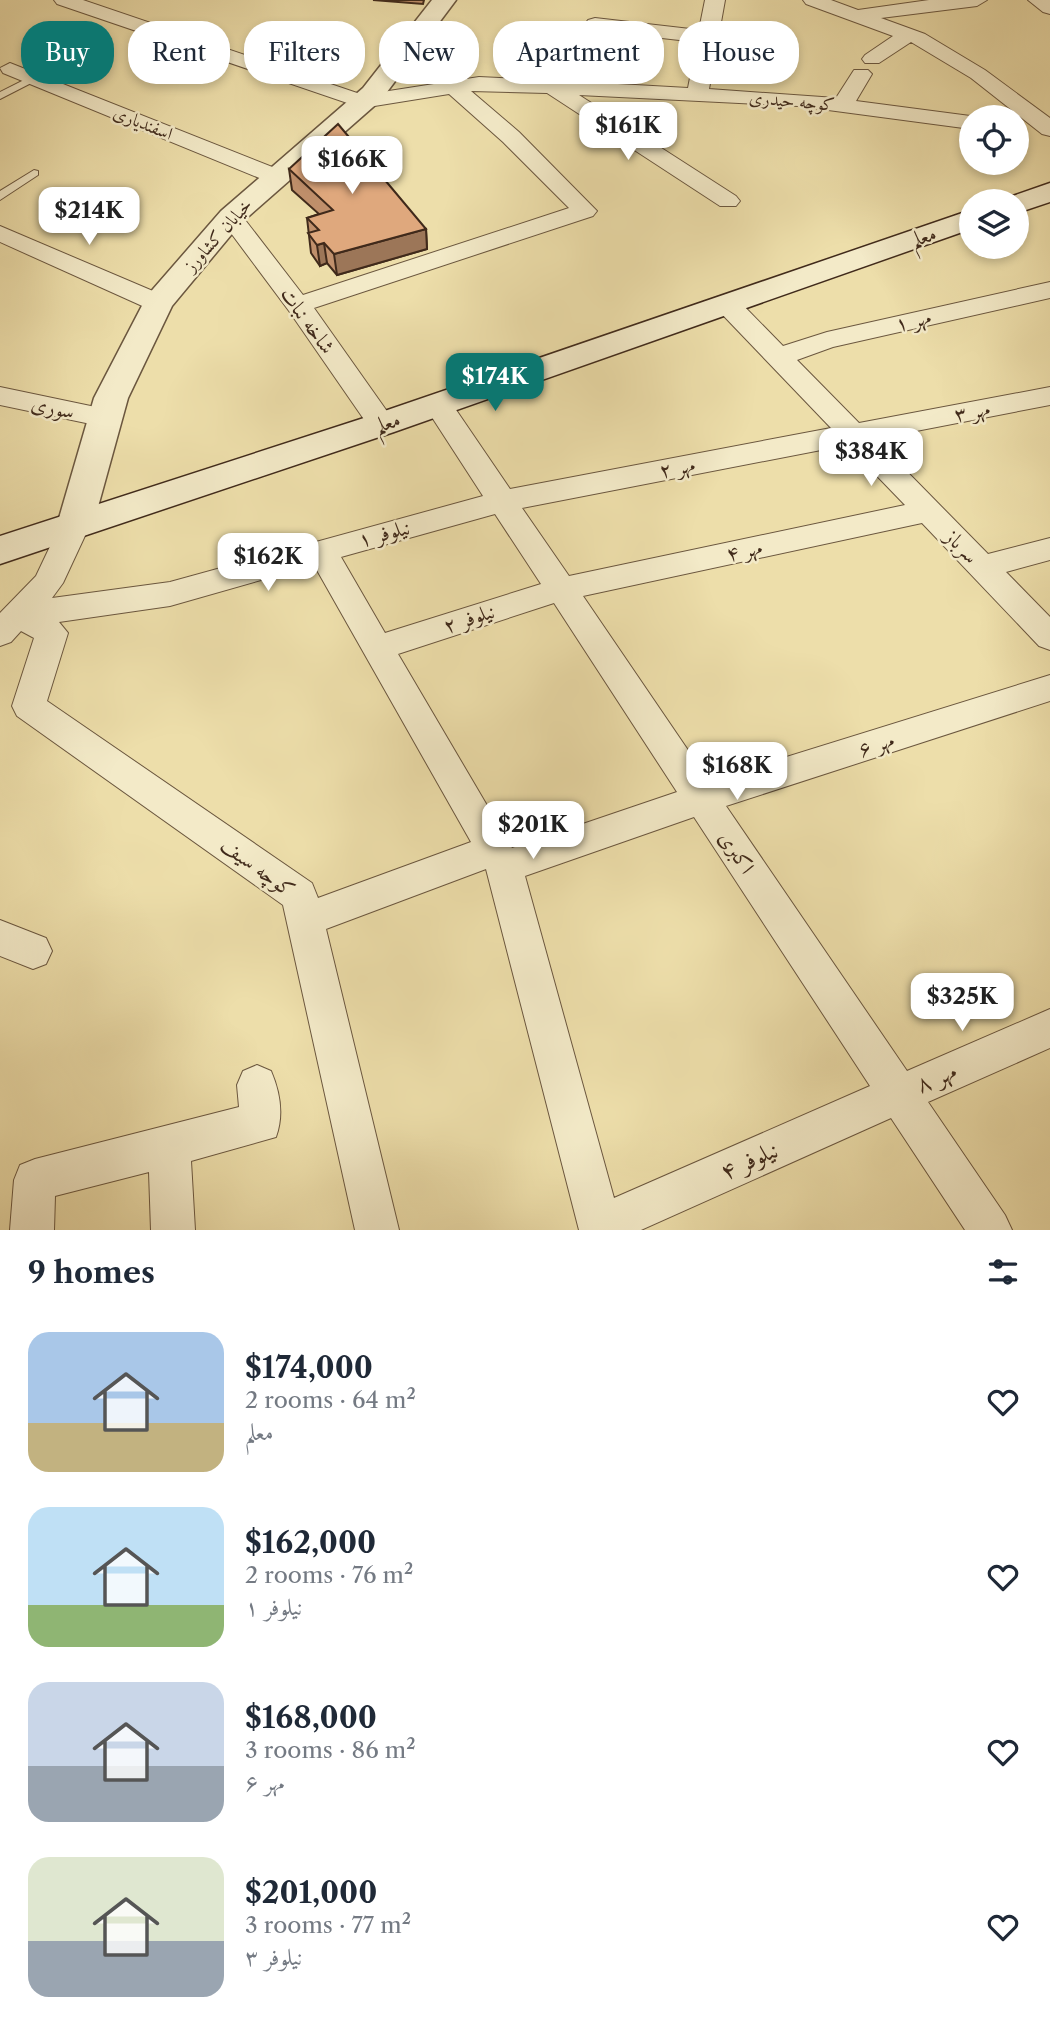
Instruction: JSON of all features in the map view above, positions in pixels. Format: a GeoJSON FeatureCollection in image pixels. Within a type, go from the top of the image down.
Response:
{"type":"FeatureCollection","features":[{"type":"Feature","properties":{"kind":"main road","name":"خیابان کشاورز"},"geometry":{"type":"LineString","coordinates":[[75,524],[111,398],[158,303],[231,217],[362,102],[444,0]]}},
{"type":"Feature","properties":{"kind":"main road"},"geometry":{"type":"LineString","coordinates":[[1029,200],[1050,192]]}},
{"type":"Feature","properties":{"kind":"main road","name":"معلم"},"geometry":{"type":"LineString","coordinates":[[0,550],[438,405],[959,223]]}},
{"type":"Feature","properties":{"kind":"street"},"geometry":{"type":"LineString","coordinates":[[64,0],[362,102]]}},
{"type":"Feature","properties":{"kind":"street"},"geometry":{"type":"LineString","coordinates":[[710,21],[715,0]]}},
{"type":"Feature","properties":{"kind":"street"},"geometry":{"type":"LineString","coordinates":[[813,0],[909,34],[978,74],[1050,131]]}},
{"type":"Feature","properties":{"kind":"street"},"geometry":{"type":"LineString","coordinates":[[860,15],[977,0]]}},
{"type":"Feature","properties":{"kind":"street"},"geometry":{"type":"LineString","coordinates":[[1038,0],[1050,8]]}},
{"type":"Feature","properties":{"kind":"street"},"geometry":{"type":"LineString","coordinates":[[678,34],[595,24],[551,86],[728,201]]}},
{"type":"Feature","properties":{"kind":"street"},"geometry":{"type":"LineString","coordinates":[[842,106],[867,66],[909,34]]}},
{"type":"Feature","properties":{"kind":"street","name":"اسفندیاری"},"geometry":{"type":"LineString","coordinates":[[9,69],[21,74]]}},
{"type":"Feature","properties":{"kind":"street","name":"کوچه حیدری"},"geometry":{"type":"LineString","coordinates":[[362,102],[479,83],[698,93],[842,106],[959,121]]}},
{"type":"Feature","properties":{"kind":"street","name":"اسفندیاری"},"geometry":{"type":"LineString","coordinates":[[46,84],[276,177]]}},
{"type":"Feature","properties":{"kind":"street"},"geometry":{"type":"LineString","coordinates":[[698,93],[699,84]]}},
{"type":"Feature","properties":{"kind":"street"},"geometry":{"type":"LineString","coordinates":[[298,305],[585,211],[511,136],[454,87]]}},
{"type":"Feature","properties":{"kind":"street"},"geometry":{"type":"LineString","coordinates":[[1029,129],[1050,131]]}},
{"type":"Feature","properties":{"kind":"street","name":"شاخه نبات"},"geometry":{"type":"LineString","coordinates":[[231,217],[298,305],[382,424]]}},
{"type":"Feature","properties":{"kind":"street"},"geometry":{"type":"LineString","coordinates":[[0,233],[158,303]]}},
{"type":"Feature","properties":{"kind":"street","name":"مهر ۱"},"geometry":{"type":"LineString","coordinates":[[778,357],[827,340],[1050,290]]}},
{"type":"Feature","properties":{"kind":"street","name":"سرباز"},"geometry":{"type":"LineString","coordinates":[[727,304],[1050,637]]}},
{"type":"Feature","properties":{"kind":"street","name":"سوری"},"geometry":{"type":"LineString","coordinates":[[0,396],[105,418]]}},
{"type":"Feature","properties":{"kind":"street","name":"مهر ۳"},"geometry":{"type":"LineString","coordinates":[[852,434],[1050,396]]}},
{"type":"Feature","properties":{"kind":"street","name":"اکبری"},"geometry":{"type":"LineString","coordinates":[[438,405],[990,1230]]}},
{"type":"Feature","properties":{"kind":"street","name":"مهر ۲"},"geometry":{"type":"LineString","coordinates":[[502,501],[852,434]]}},
{"type":"Feature","properties":{"kind":"street","name":"نیلوفر ۱"},"geometry":{"type":"LineString","coordinates":[[10,624],[170,594],[502,501]]}},
{"type":"Feature","properties":{"kind":"street","name":"مهر ۴"},"geometry":{"type":"LineString","coordinates":[[561,589],[928,512]]}},
{"type":"Feature","properties":{"kind":"street"},"geometry":{"type":"LineString","coordinates":[[10,624],[48,583],[75,524]]}},
{"type":"Feature","properties":{"kind":"street"},"geometry":{"type":"LineString","coordinates":[[982,567],[1050,549]]}},
{"type":"Feature","properties":{"kind":"street"},"geometry":{"type":"LineString","coordinates":[[321,550],[499,858],[601,1228]]}},
{"type":"Feature","properties":{"kind":"street","name":"نیلوفر ۲"},"geometry":{"type":"LineString","coordinates":[[378,648],[561,589]]}},
{"type":"Feature","properties":{"kind":"street","name":"کوچه سیف"},"geometry":{"type":"LineString","coordinates":[[10,624],[52,634],[29,706],[299,895],[377,1230]]}},
{"type":"Feature","properties":{"kind":"street","name":"مهر ۶"},"geometry":{"type":"LineString","coordinates":[[305,920],[499,858],[701,799],[1050,688]]}},
{"type":"Feature","properties":{"kind":"street","name":"مهر ۸"},"geometry":{"type":"LineString","coordinates":[[898,1093],[1050,1028]]}},
{"type":"Feature","properties":{"kind":"street"},"geometry":{"type":"LineString","coordinates":[[32,1230],[35,1180],[261,1122],[257,1085]]}},
{"type":"Feature","properties":{"kind":"street","name":"نیلوفر ۴"},"geometry":{"type":"LineString","coordinates":[[601,1228],[898,1093]]}},
{"type":"Feature","properties":{"kind":"street"},"geometry":{"type":"LineString","coordinates":[[169,1146],[173,1230]]}},
{"type":"Feature","properties":{"kind":"lane"},"geometry":{"type":"LineString","coordinates":[[0,96],[24,84]]}},
{"type":"Feature","properties":{"kind":"lane"},"geometry":{"type":"LineString","coordinates":[[0,196],[34,173]]}},
{"type":"Feature","properties":{"kind":"building"},"geometry":{"type":"Polygon","coordinates":[[[338,124],[426,229],[334,254],[324,243],[317,245],[308,233],[319,230],[307,218],[333,210],[289,169],[338,124]]]}}]}
